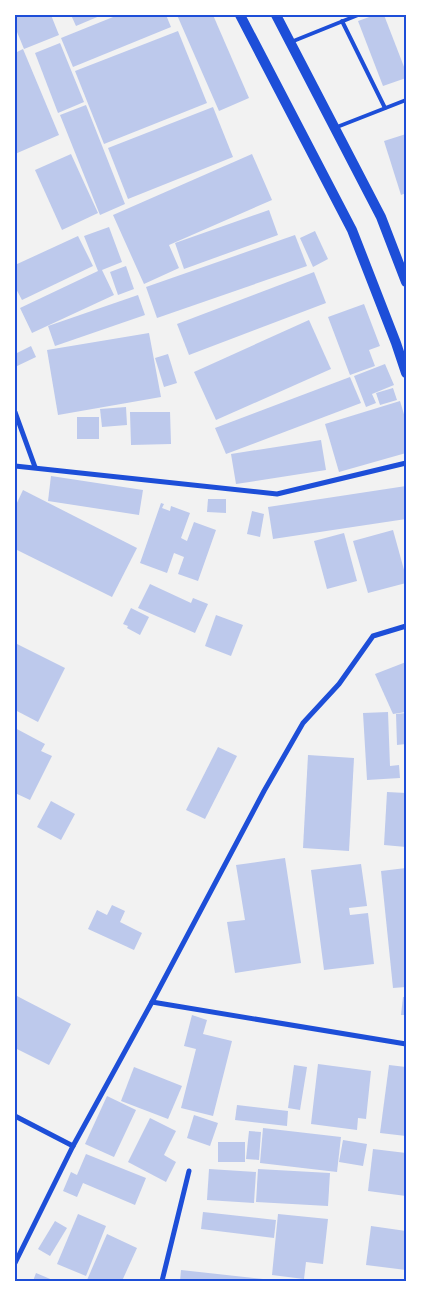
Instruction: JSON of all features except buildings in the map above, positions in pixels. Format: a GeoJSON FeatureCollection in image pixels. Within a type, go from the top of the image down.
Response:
{"type":"FeatureCollection","features":[{"type":"Feature","properties":{"kind":"main road"},"geometry":{"type":"LineString","coordinates":[[240,15],[352,230],[406,373]]}},
{"type":"Feature","properties":{"kind":"main road"},"geometry":{"type":"LineString","coordinates":[[276,15],[381,217],[406,282]]}},
{"type":"Feature","properties":{"kind":"street"},"geometry":{"type":"LineString","coordinates":[[15,412],[35,467]]}},
{"type":"Feature","properties":{"kind":"street"},"geometry":{"type":"LineString","coordinates":[[15,466],[277,494],[406,463]]}},
{"type":"Feature","properties":{"kind":"street"},"geometry":{"type":"LineString","coordinates":[[15,1262],[73,1146],[264,791],[303,723],[339,684],[373,636],[406,626]]}},
{"type":"Feature","properties":{"kind":"street"},"geometry":{"type":"LineString","coordinates":[[152,1002],[406,1044]]}},
{"type":"Feature","properties":{"kind":"street"},"geometry":{"type":"LineString","coordinates":[[15,1116],[73,1146]]}},
{"type":"Feature","properties":{"kind":"street"},"geometry":{"type":"LineString","coordinates":[[162,1281],[189,1171]]}},
{"type":"Feature","properties":{"kind":"lane"},"geometry":{"type":"LineString","coordinates":[[291,42],[358,15]]}},
{"type":"Feature","properties":{"kind":"lane"},"geometry":{"type":"LineString","coordinates":[[342,21],[385,108]]}},
{"type":"Feature","properties":{"kind":"lane"},"geometry":{"type":"LineString","coordinates":[[334,128],[406,100]]}}]}
